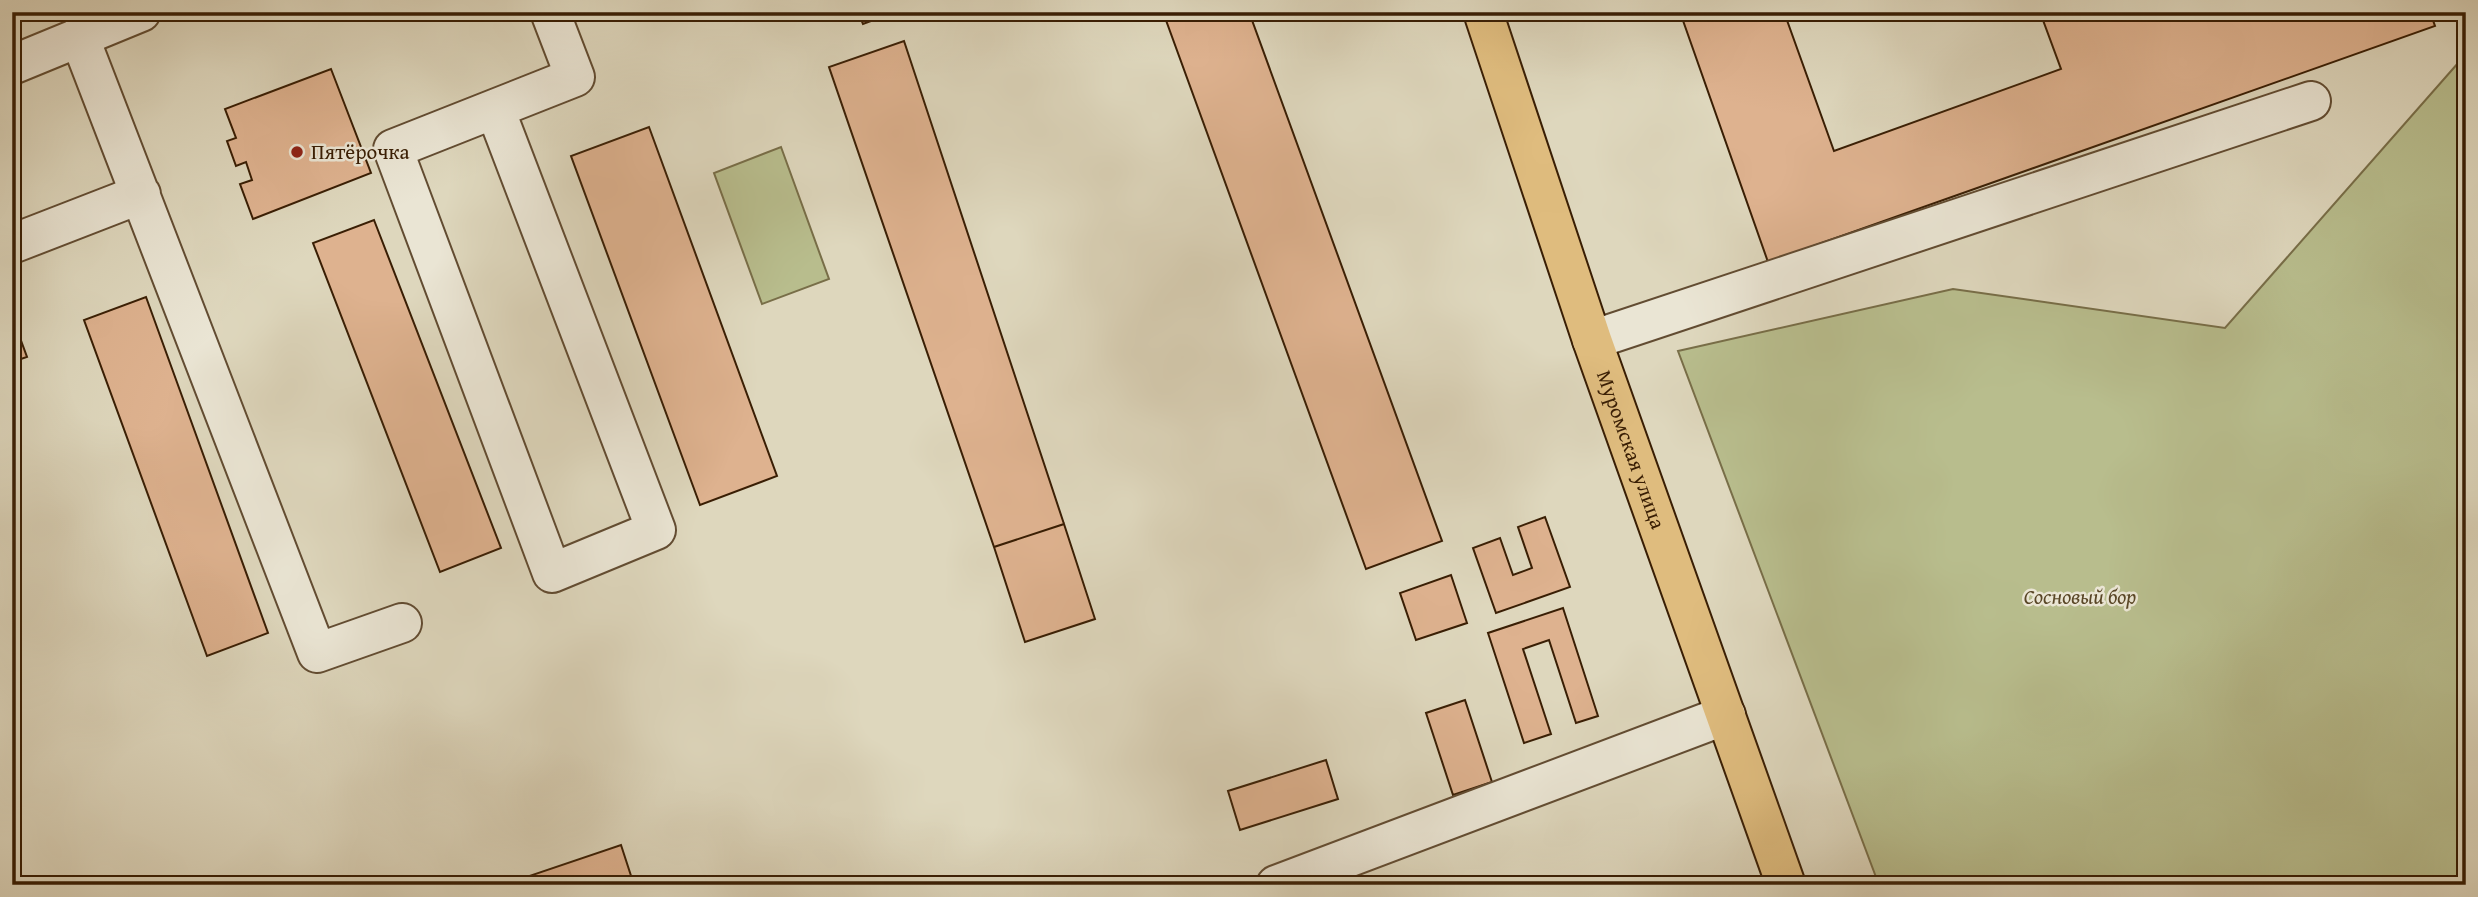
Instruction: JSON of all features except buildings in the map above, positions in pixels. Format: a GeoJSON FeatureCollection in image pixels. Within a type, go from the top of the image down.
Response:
{"type":"FeatureCollection","features":[{"type":"Feature","properties":{"kind":"main road","name":"Муромская улица"},"geometry":{"type":"LineString","coordinates":[[1483,12],[1592,340],[1786,885]]}},
{"type":"Feature","properties":{"kind":"street"},"geometry":{"type":"LineString","coordinates":[[12,65],[141,12]]}},
{"type":"Feature","properties":{"kind":"street"},"geometry":{"type":"LineString","coordinates":[[495,109],[656,530],[552,573],[394,149],[575,77],[550,12]]}},
{"type":"Feature","properties":{"kind":"street"},"geometry":{"type":"LineString","coordinates":[[79,36],[317,653],[402,623]]}},
{"type":"Feature","properties":{"kind":"street"},"geometry":{"type":"LineString","coordinates":[[1592,340],[2311,102]]}},
{"type":"Feature","properties":{"kind":"street"},"geometry":{"type":"LineString","coordinates":[[12,244],[141,194]]}},
{"type":"Feature","properties":{"kind":"street"},"geometry":{"type":"LineString","coordinates":[[1276,885],[1726,715]]}},
{"type":"Feature","properties":{"kind":"green space","name":"Сосновый бор"},"geometry":{"type":"Polygon","coordinates":[[[2466,54],[2466,885],[1879,885],[1678,351],[1953,289],[2225,328],[2466,54]]]}},
{"type":"Feature","properties":{"kind":"green space"},"geometry":{"type":"Polygon","coordinates":[[[781,147],[829,279],[762,304],[714,173],[781,147]]]}},
{"type":"Feature","properties":{"kind":"place","name":"Пятёрочка"},"geometry":{"type":"Point","coordinates":[297,152]}}]}
